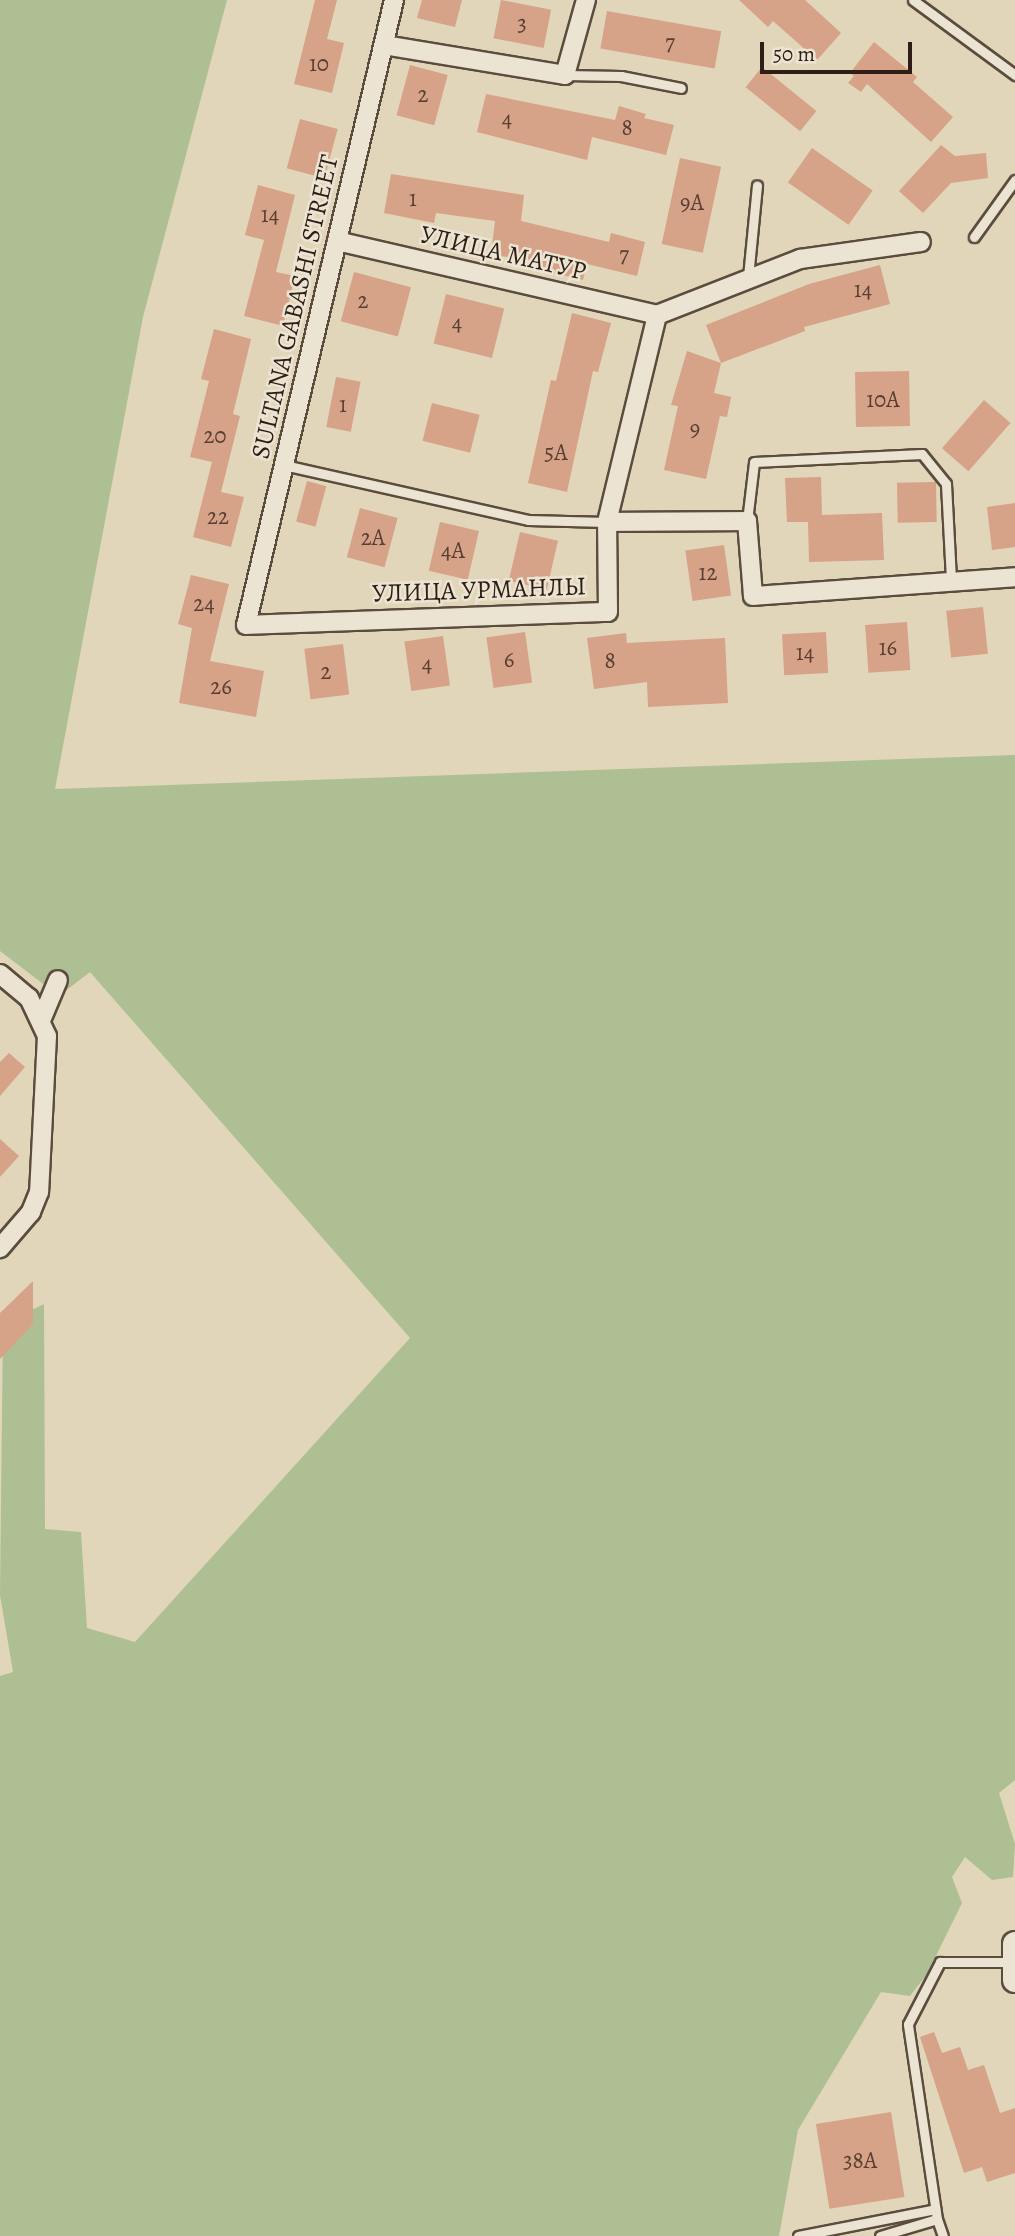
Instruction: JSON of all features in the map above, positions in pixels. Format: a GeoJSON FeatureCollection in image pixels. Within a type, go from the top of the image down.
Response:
{"type":"FeatureCollection","features":[{"type":"Feature","properties":{"kind":"street","name":"SULTANA GABASHI STREET"},"geometry":{"type":"LineString","coordinates":[[246,625],[394,0]]}},
{"type":"Feature","properties":{"kind":"street"},"geometry":{"type":"LineString","coordinates":[[384,45],[565,75],[586,0]]}},
{"type":"Feature","properties":{"kind":"street","name":"УЛИЦА МАТУР"},"geometry":{"type":"LineString","coordinates":[[337,241],[657,315]]}},
{"type":"Feature","properties":{"kind":"street"},"geometry":{"type":"LineString","coordinates":[[921,242],[800,259],[748,277],[657,315],[607,522],[747,521],[753,596],[1015,577]]}},
{"type":"Feature","properties":{"kind":"street","name":"УЛИЦА УРМАНЛЫ"},"geometry":{"type":"LineString","coordinates":[[246,625],[608,612],[607,522]]}},
{"type":"Feature","properties":{"kind":"street"},"geometry":{"type":"LineString","coordinates":[[0,974],[29,998],[42,1018],[47,1036],[39,1192],[31,1212],[0,1248]]}},
{"type":"Feature","properties":{"kind":"street"},"geometry":{"type":"LineString","coordinates":[[42,1018],[58,980]]}},
{"type":"Feature","properties":{"kind":"lane"},"geometry":{"type":"LineString","coordinates":[[913,0],[1015,75]]}},
{"type":"Feature","properties":{"kind":"lane"},"geometry":{"type":"LineString","coordinates":[[565,75],[621,76],[681,88]]}},
{"type":"Feature","properties":{"kind":"lane"},"geometry":{"type":"LineString","coordinates":[[974,237],[1015,180]]}},
{"type":"Feature","properties":{"kind":"lane"},"geometry":{"type":"LineString","coordinates":[[748,277],[757,185]]}},
{"type":"Feature","properties":{"kind":"lane"},"geometry":{"type":"LineString","coordinates":[[747,521],[754,462],[922,454],[946,484],[951,580]]}},
{"type":"Feature","properties":{"kind":"lane"},"geometry":{"type":"LineString","coordinates":[[284,465],[527,520],[607,522]]}},
{"type":"Feature","properties":{"kind":"lane"},"geometry":{"type":"LineString","coordinates":[[943,2236],[935,2208],[908,2024],[940,1962],[1014,1962]]}},
{"type":"Feature","properties":{"kind":"lane"},"geometry":{"type":"LineString","coordinates":[[798,2236],[935,2208]]}},
{"type":"Feature","properties":{"kind":"lane"},"geometry":{"type":"LineString","coordinates":[[880,2236],[937,2220]]}},
{"type":"Feature","properties":{"kind":"green space"},"geometry":{"type":"Polygon","coordinates":[[[0,0],[227,0],[143,317],[55,789],[1015,755],[1015,1780],[999,1793],[1015,1844],[1013,1877],[992,1880],[965,1857],[952,1877],[962,1903],[927,1974],[910,1996],[881,1992],[798,2130],[779,2236],[0,2236],[0,1676],[13,1672],[0,1595],[3,1324],[44,1304],[45,1529],[81,1532],[87,1628],[135,1642],[410,1338],[90,972],[59,996],[0,951],[0,0]]]}},
{"type":"Feature","properties":{"kind":"building"},"geometry":{"type":"Polygon","coordinates":[[[315,0],[337,0],[327,39],[344,43],[332,93],[294,84],[315,0]]]}},
{"type":"Feature","properties":{"kind":"building"},"geometry":{"type":"Polygon","coordinates":[[[422,0],[462,0],[455,27],[417,18],[422,0]]]}},
{"type":"Feature","properties":{"kind":"building"},"geometry":{"type":"Polygon","coordinates":[[[501,0],[551,10],[544,48],[494,38],[501,0]]]}},
{"type":"Feature","properties":{"kind":"building"},"geometry":{"type":"Polygon","coordinates":[[[739,0],[805,0],[841,33],[817,60],[773,21],[768,27],[739,0]]]}},
{"type":"Feature","properties":{"kind":"building"},"geometry":{"type":"Polygon","coordinates":[[[607,11],[721,31],[715,69],[600,48],[607,11]]]}},
{"type":"Feature","properties":{"kind":"building"},"geometry":{"type":"Polygon","coordinates":[[[874,42],[917,77],[913,82],[953,117],[931,142],[867,84],[861,92],[848,83],[854,76],[850,73],[874,42]]]}},
{"type":"Feature","properties":{"kind":"building"},"geometry":{"type":"Polygon","coordinates":[[[410,65],[448,75],[434,125],[397,115],[410,65]]]}},
{"type":"Feature","properties":{"kind":"building"},"geometry":{"type":"Polygon","coordinates":[[[762,67],[816,111],[800,131],[746,87],[762,67]]]}},
{"type":"Feature","properties":{"kind":"building"},"geometry":{"type":"Polygon","coordinates":[[[486,94],[615,120],[619,106],[646,114],[644,118],[674,125],[666,155],[592,137],[587,160],[477,132],[486,94]]]}},
{"type":"Feature","properties":{"kind":"building"},"geometry":{"type":"Polygon","coordinates":[[[300,119],[338,129],[324,178],[287,168],[300,119]]]}},
{"type":"Feature","properties":{"kind":"building"},"geometry":{"type":"Polygon","coordinates":[[[941,145],[955,156],[986,153],[988,178],[951,183],[923,213],[899,191],[941,145]]]}},
{"type":"Feature","properties":{"kind":"building"},"geometry":{"type":"Polygon","coordinates":[[[812,148],[873,190],[849,225],[788,182],[812,148]]]}},
{"type":"Feature","properties":{"kind":"building"},"geometry":{"type":"Polygon","coordinates":[[[680,158],[721,167],[703,253],[662,244],[680,158]]]}},
{"type":"Feature","properties":{"kind":"building"},"geometry":{"type":"Polygon","coordinates":[[[391,174],[524,195],[521,221],[609,242],[611,233],[645,242],[637,276],[587,264],[583,280],[533,268],[535,260],[491,255],[495,221],[436,213],[434,223],[384,213],[391,174]]]}},
{"type":"Feature","properties":{"kind":"building"},"geometry":{"type":"Polygon","coordinates":[[[258,185],[295,195],[276,272],[295,276],[283,326],[244,316],[264,240],[245,235],[258,185]]]}},
{"type":"Feature","properties":{"kind":"building"},"geometry":{"type":"Polygon","coordinates":[[[880,265],[890,304],[804,327],[805,331],[721,363],[706,325],[809,284],[880,265]]]}},
{"type":"Feature","properties":{"kind":"building"},"geometry":{"type":"Polygon","coordinates":[[[354,272],[411,287],[398,337],[341,321],[354,272]]]}},
{"type":"Feature","properties":{"kind":"building"},"geometry":{"type":"Polygon","coordinates":[[[446,294],[504,309],[492,358],[434,343],[446,294]]]}},
{"type":"Feature","properties":{"kind":"building"},"geometry":{"type":"Polygon","coordinates":[[[572,313],[611,323],[598,372],[593,371],[567,492],[528,483],[551,380],[556,381],[572,313]]]}},
{"type":"Feature","properties":{"kind":"building"},"geometry":{"type":"Polygon","coordinates":[[[214,329],[251,339],[233,414],[240,416],[221,492],[244,497],[231,547],[193,537],[212,462],[190,457],[209,381],[201,379],[214,329]]]}},
{"type":"Feature","properties":{"kind":"building"},"geometry":{"type":"Polygon","coordinates":[[[687,351],[721,363],[714,393],[731,397],[727,417],[720,416],[706,479],[664,470],[678,406],[671,405],[687,351]]]}},
{"type":"Feature","properties":{"kind":"building"},"geometry":{"type":"Polygon","coordinates":[[[909,371],[910,426],[856,427],[855,372],[909,371]]]}},
{"type":"Feature","properties":{"kind":"building"},"geometry":{"type":"Polygon","coordinates":[[[336,377],[361,382],[351,432],[326,427],[336,377]]]}},
{"type":"Feature","properties":{"kind":"building"},"geometry":{"type":"Polygon","coordinates":[[[984,400],[1010,423],[968,471],[942,448],[984,400]]]}},
{"type":"Feature","properties":{"kind":"building"},"geometry":{"type":"Polygon","coordinates":[[[432,403],[480,415],[470,453],[423,441],[432,403]]]}},
{"type":"Feature","properties":{"kind":"building"},"geometry":{"type":"Polygon","coordinates":[[[821,477],[822,515],[882,513],[884,560],[809,562],[808,522],[787,522],[785,478],[821,477]]]}},
{"type":"Feature","properties":{"kind":"building"},"geometry":{"type":"Polygon","coordinates":[[[307,481],[326,486],[315,527],[296,522],[307,481]]]}},
{"type":"Feature","properties":{"kind":"building"},"geometry":{"type":"Polygon","coordinates":[[[936,482],[937,522],[898,523],[897,483],[936,482]]]}},
{"type":"Feature","properties":{"kind":"building"},"geometry":{"type":"Polygon","coordinates":[[[1015,503],[1015,547],[992,550],[987,507],[1015,503]]]}},
{"type":"Feature","properties":{"kind":"building"},"geometry":{"type":"Polygon","coordinates":[[[360,508],[398,518],[384,567],[347,557],[360,508]]]}},
{"type":"Feature","properties":{"kind":"building"},"geometry":{"type":"Polygon","coordinates":[[[440,522],[479,531],[468,580],[429,571],[440,522]]]}},
{"type":"Feature","properties":{"kind":"building"},"geometry":{"type":"Polygon","coordinates":[[[520,532],[558,541],[547,589],[509,581],[520,532]]]}},
{"type":"Feature","properties":{"kind":"building"},"geometry":{"type":"Polygon","coordinates":[[[724,545],[731,596],[692,601],[685,550],[724,545]]]}},
{"type":"Feature","properties":{"kind":"building"},"geometry":{"type":"Polygon","coordinates":[[[191,575],[229,584],[210,661],[264,671],[256,717],[179,703],[192,628],[178,624],[191,575]]]}},
{"type":"Feature","properties":{"kind":"building"},"geometry":{"type":"Polygon","coordinates":[[[983,607],[988,654],[951,658],[946,611],[983,607]]]}},
{"type":"Feature","properties":{"kind":"building"},"geometry":{"type":"Polygon","coordinates":[[[907,622],[910,670],[868,673],[865,625],[907,622]]]}},
{"type":"Feature","properties":{"kind":"building"},"geometry":{"type":"Polygon","coordinates":[[[525,632],[532,683],[493,688],[486,637],[525,632]]]}},
{"type":"Feature","properties":{"kind":"building"},"geometry":{"type":"Polygon","coordinates":[[[826,632],[828,673],[784,675],[782,634],[826,632]]]}},
{"type":"Feature","properties":{"kind":"building"},"geometry":{"type":"Polygon","coordinates":[[[626,633],[627,643],[725,638],[728,703],[648,707],[647,682],[594,689],[587,638],[626,633]]]}},
{"type":"Feature","properties":{"kind":"building"},"geometry":{"type":"Polygon","coordinates":[[[443,636],[450,686],[411,691],[404,641],[443,636]]]}},
{"type":"Feature","properties":{"kind":"building"},"geometry":{"type":"Polygon","coordinates":[[[343,644],[349,695],[311,699],[304,649],[343,644]]]}},
{"type":"Feature","properties":{"kind":"building"},"geometry":{"type":"Polygon","coordinates":[[[9,1053],[25,1067],[0,1096],[0,1062],[9,1053]]]}},
{"type":"Feature","properties":{"kind":"building"},"geometry":{"type":"Polygon","coordinates":[[[0,1139],[19,1156],[0,1177],[0,1139]]]}},
{"type":"Feature","properties":{"kind":"building"},"geometry":{"type":"Polygon","coordinates":[[[33,1281],[33,1324],[0,1359],[0,1313],[33,1281]]]}},
{"type":"Feature","properties":{"kind":"building"},"geometry":{"type":"Polygon","coordinates":[[[934,2032],[942,2053],[960,2047],[968,2070],[984,2065],[1000,2113],[1015,2108],[1015,2173],[987,2182],[982,2167],[964,2173],[920,2037],[934,2032]]]}},
{"type":"Feature","properties":{"kind":"building"},"geometry":{"type":"Polygon","coordinates":[[[891,2112],[904,2197],[829,2209],[816,2124],[891,2112]]]}}]}
